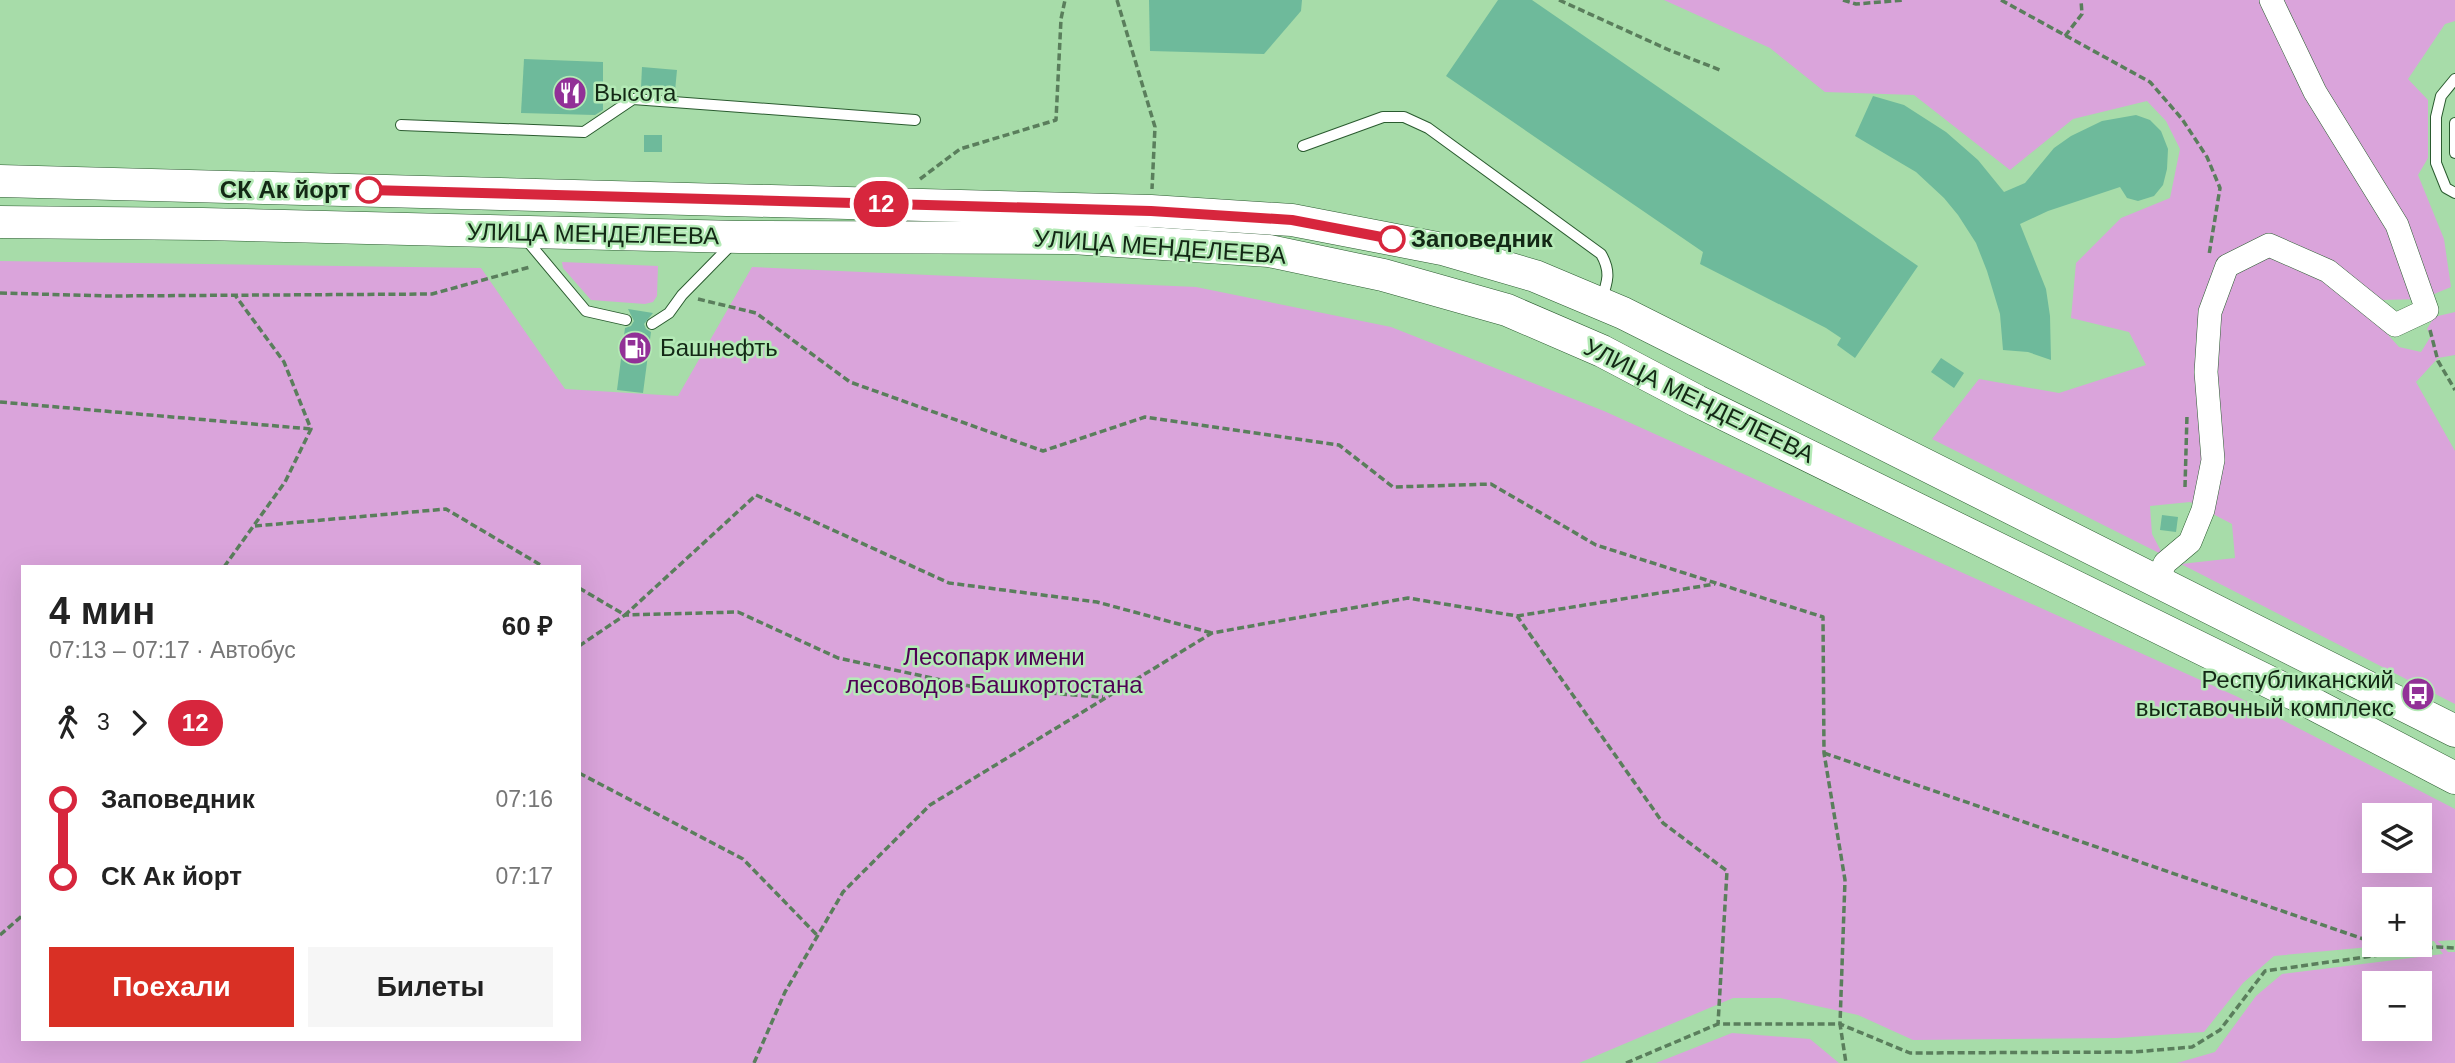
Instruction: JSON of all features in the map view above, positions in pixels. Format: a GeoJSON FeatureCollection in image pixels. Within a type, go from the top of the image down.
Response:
{"type":"FeatureCollection","features":[{"type":"Feature","properties":{"kind":"main road","name":"УЛИЦА МЕНДЕЛЕЕВА"},"geometry":{"type":"LineString","coordinates":[[0,181],[1151,211],[1292,220],[1442,249],[1535,276],[1600,303],[1803,402],[2455,731]]}},
{"type":"Feature","properties":{"kind":"main road","name":"УЛИЦА МЕНДЕЛЕЕВА"},"geometry":{"type":"LineString","coordinates":[[0,222],[739,237],[1072,238],[1269,251],[1383,275],[1507,310],[1602,351],[1697,401],[2296,695],[2455,778]]}},
{"type":"Feature","properties":{"kind":"street"},"geometry":{"type":"LineString","coordinates":[[2157,581],[2165,563],[2190,542],[2203,510],[2213,460],[2206,372],[2210,312],[2227,266],[2269,245],[2328,271],[2395,325],[2427,310],[2397,225],[2315,92],[2271,0]]}},
{"type":"Feature","properties":{"kind":"lane"},"geometry":{"type":"LineString","coordinates":[[2455,79],[2441,96],[2436,117],[2436,163],[2446,188],[2455,193]]}},
{"type":"Feature","properties":{"kind":"lane"},"geometry":{"type":"LineString","coordinates":[[401,125],[584,132],[632,99],[915,120]]}},
{"type":"Feature","properties":{"kind":"lane"},"geometry":{"type":"LineString","coordinates":[[1303,146],[1382,117],[1404,117],[1429,128],[1601,254],[1609,267],[1607,284],[1600,303]]}},
{"type":"Feature","properties":{"kind":"lane"},"geometry":{"type":"LineString","coordinates":[[2455,123],[2455,153]]}},
{"type":"Feature","properties":{"kind":"lane"},"geometry":{"type":"LineString","coordinates":[[520,232],[586,311],[626,320]]}},
{"type":"Feature","properties":{"kind":"lane"},"geometry":{"type":"LineString","coordinates":[[652,324],[669,313],[682,295],[739,237]]}},
{"type":"Feature","properties":{"kind":"path"},"geometry":{"type":"LineString","coordinates":[[919,180],[960,149],[1056,120],[1061,19],[1065,0]]}},
{"type":"Feature","properties":{"kind":"path"},"geometry":{"type":"LineString","coordinates":[[1117,0],[1155,128],[1151,211]]}},
{"type":"Feature","properties":{"kind":"path"},"geometry":{"type":"LineString","coordinates":[[1559,0],[1720,70]]}},
{"type":"Feature","properties":{"kind":"path"},"geometry":{"type":"LineString","coordinates":[[1843,0],[1856,4],[1904,0]]}},
{"type":"Feature","properties":{"kind":"path"},"geometry":{"type":"LineString","coordinates":[[2001,0],[2150,82],[2182,119],[2207,158],[2220,188],[2208,260]]}},
{"type":"Feature","properties":{"kind":"path"},"geometry":{"type":"LineString","coordinates":[[2065,36],[2082,14],[2081,0]]}},
{"type":"Feature","properties":{"kind":"path"},"geometry":{"type":"LineString","coordinates":[[0,293],[432,295],[546,263]]}},
{"type":"Feature","properties":{"kind":"path"},"geometry":{"type":"LineString","coordinates":[[225,565],[285,482],[312,429],[284,362],[235,295]]}},
{"type":"Feature","properties":{"kind":"path"},"geometry":{"type":"LineString","coordinates":[[682,295],[755,313],[850,382],[1043,451],[1145,417],[1339,444],[1393,487],[1491,484],[1596,545],[1823,617],[1824,753],[1845,880],[1840,1024],[1846,1063]]}},
{"type":"Feature","properties":{"kind":"path"},"geometry":{"type":"LineString","coordinates":[[2427,310],[2438,361],[2455,390]]}},
{"type":"Feature","properties":{"kind":"path"},"geometry":{"type":"LineString","coordinates":[[0,402],[312,429]]}},
{"type":"Feature","properties":{"kind":"path"},"geometry":{"type":"LineString","coordinates":[[2185,494],[2188,405]]}},
{"type":"Feature","properties":{"kind":"path"},"geometry":{"type":"LineString","coordinates":[[581,645],[625,615],[756,495],[949,583],[1097,602],[1212,634]]}},
{"type":"Feature","properties":{"kind":"path"},"geometry":{"type":"LineString","coordinates":[[253,526],[446,509],[541,565]]}},
{"type":"Feature","properties":{"kind":"path"},"geometry":{"type":"LineString","coordinates":[[754,1063],[785,992],[843,892],[930,806],[1212,634],[1408,598],[1517,616],[1717,584]]}},
{"type":"Feature","properties":{"kind":"path"},"geometry":{"type":"LineString","coordinates":[[581,589],[625,615],[738,612],[838,658],[979,688],[1105,697]]}},
{"type":"Feature","properties":{"kind":"path"},"geometry":{"type":"LineString","coordinates":[[1517,616],[1663,823],[1727,871],[1718,1024]]}},
{"type":"Feature","properties":{"kind":"path"},"geometry":{"type":"LineString","coordinates":[[1824,753],[2362,939]]}},
{"type":"Feature","properties":{"kind":"path"},"geometry":{"type":"LineString","coordinates":[[581,774],[743,859],[818,936]]}},
{"type":"Feature","properties":{"kind":"path"},"geometry":{"type":"LineString","coordinates":[[0,935],[21,917]]}},
{"type":"Feature","properties":{"kind":"path"},"geometry":{"type":"LineString","coordinates":[[2432,948],[2455,948]]}},
{"type":"Feature","properties":{"kind":"path"},"geometry":{"type":"LineString","coordinates":[[1626,1063],[1718,1024],[1840,1024],[1910,1053],[2134,1052],[2192,1047],[2220,1030],[2265,971],[2365,957]]}},
{"type":"Feature","properties":{"kind":"green space"},"geometry":{"type":"Polygon","coordinates":[[[1664,0],[2455,0],[2455,21],[2445,24],[2408,79],[2428,100],[2428,158],[2418,175],[2444,239],[2451,287],[2422,299],[2380,300],[2372,317],[2399,347],[2421,352],[2431,336],[2427,329],[2434,317],[2455,312],[2455,355],[2438,358],[2416,382],[2455,451],[2455,704],[2181,564],[2235,558],[2232,524],[2190,502],[2150,506],[2152,534],[2163,555],[1932,439],[1979,379],[2059,393],[2146,365],[2129,332],[2071,318],[2076,263],[2121,218],[2170,198],[2180,149],[2166,121],[2147,101],[2073,119],[2010,170],[1914,95],[1825,92],[1770,48],[1664,0]]]}},
{"type":"Feature","properties":{"kind":"green space","name":"Лесопарк имени лесоводов Башкортостана"},"geometry":{"type":"Polygon","coordinates":[[[0,261],[481,268],[565,389],[678,396],[752,267],[1196,287],[1391,327],[1604,411],[2238,697],[2455,809],[2455,940],[2438,941],[2448,952],[2455,952],[2455,1063],[2177,1063],[2215,1052],[2256,996],[2282,974],[2443,954],[2432,941],[2432,887],[2362,887],[2362,948],[2274,956],[2243,983],[2204,1032],[2117,1038],[1913,1040],[1858,1015],[1780,998],[1733,998],[1579,1063],[0,1063],[0,261]]]}},
{"type":"Feature","properties":{"kind":"green space"},"geometry":{"type":"Polygon","coordinates":[[[562,262],[658,266],[657,296],[653,302],[645,304],[591,300],[563,268],[562,262]]]}},
{"type":"Feature","properties":{"kind":"green space"},"geometry":{"type":"Polygon","coordinates":[[[1732,1033],[1810,1039],[1839,1063],[1656,1063],[1732,1033]]]}},
{"type":"Feature","properties":{"kind":"building"},"geometry":{"type":"Polygon","coordinates":[[[1149,0],[1302,0],[1301,11],[1264,54],[1150,51],[1149,0]]]}},
{"type":"Feature","properties":{"kind":"building"},"geometry":{"type":"Polygon","coordinates":[[[1498,0],[1532,0],[1918,266],[1855,358],[1837,345],[1841,338],[1826,328],[1700,264],[1703,252],[1446,76],[1498,0]]]}},
{"type":"Feature","properties":{"kind":"building"},"geometry":{"type":"Polygon","coordinates":[[[524,59],[603,62],[603,110],[595,115],[521,113],[524,59]]]}},
{"type":"Feature","properties":{"kind":"building"},"geometry":{"type":"Polygon","coordinates":[[[642,67],[677,70],[675,91],[641,88],[642,67]]]}},
{"type":"Feature","properties":{"kind":"building"},"geometry":{"type":"Polygon","coordinates":[[[1873,96],[1904,105],[1946,132],[1978,160],[2004,192],[2025,183],[2054,148],[2071,136],[2102,121],[2136,115],[2150,120],[2161,131],[2168,149],[2167,169],[2163,185],[2154,196],[2138,201],[2127,198],[2120,187],[2048,211],[2020,224],[2046,289],[2051,360],[2028,352],[2003,350],[2000,314],[1987,271],[1976,243],[1958,215],[1916,172],[1855,136],[1873,96]]]}},
{"type":"Feature","properties":{"kind":"building"},"geometry":{"type":"Polygon","coordinates":[[[644,135],[662,135],[662,152],[644,152],[644,135]]]}},
{"type":"Feature","properties":{"kind":"building"},"geometry":{"type":"Polygon","coordinates":[[[628,309],[653,313],[644,324],[651,332],[643,393],[617,390],[625,328],[631,326],[634,321],[628,309]]]}},
{"type":"Feature","properties":{"kind":"building"},"geometry":{"type":"Polygon","coordinates":[[[1941,358],[1964,373],[1954,388],[1931,372],[1941,358]]]}},
{"type":"Feature","properties":{"kind":"building"},"geometry":{"type":"Polygon","coordinates":[[[2162,515],[2178,517],[2176,532],[2160,530],[2162,515]]]}},
{"type":"Feature","properties":{"kind":"bus line","name":"12"},"geometry":{"type":"LineString","coordinates":[[369,190],[1151,211],[1292,220],[1392,239]]}},
{"type":"Feature","properties":{"kind":"place","name":"Высота"},"geometry":{"type":"Point","coordinates":[570,93]}},
{"type":"Feature","properties":{"kind":"place","name":"СК Ак йорт"},"geometry":{"type":"Point","coordinates":[369,190]}},
{"type":"Feature","properties":{"kind":"place","name":"Заповедник"},"geometry":{"type":"Point","coordinates":[1392,239]}},
{"type":"Feature","properties":{"kind":"place","name":"Башнефть"},"geometry":{"type":"Point","coordinates":[635,348]}},
{"type":"Feature","properties":{"kind":"place","name":"Республиканский выставочный комплекс"},"geometry":{"type":"Point","coordinates":[2418,694]}}]}
